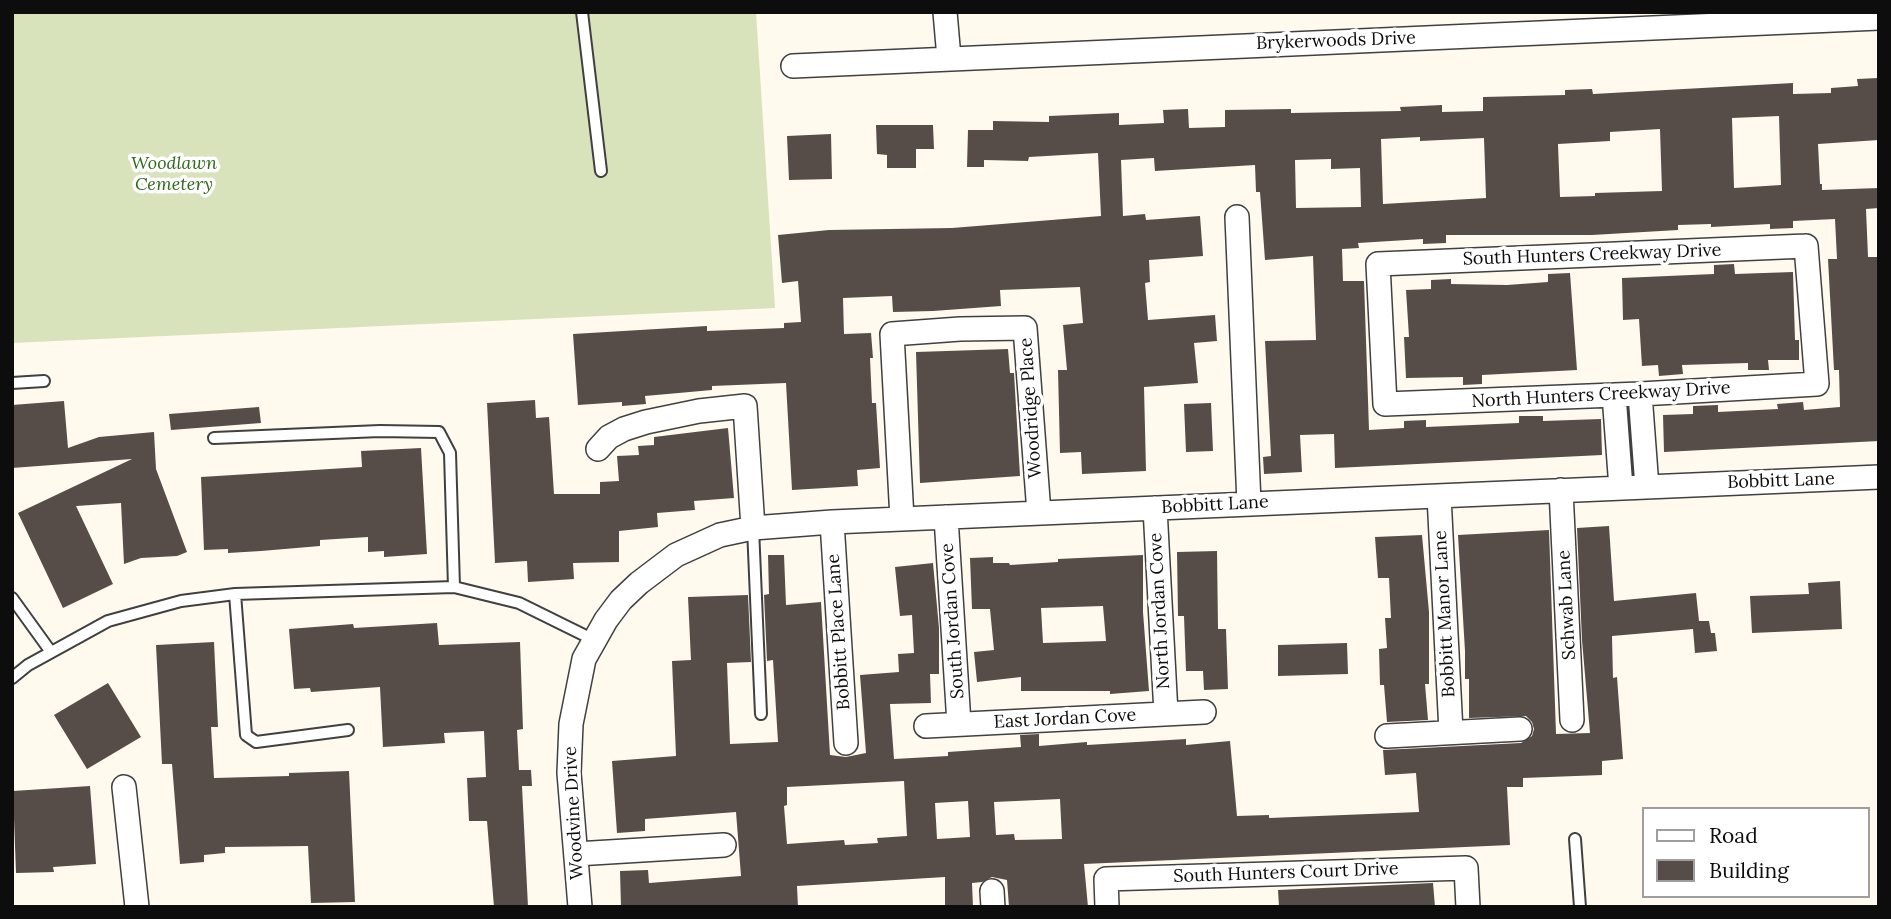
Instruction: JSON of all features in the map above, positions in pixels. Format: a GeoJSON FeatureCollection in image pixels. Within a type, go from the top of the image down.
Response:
{"type":"FeatureCollection","features":[{"type":"Feature","properties":{"kind":"street"},"geometry":{"type":"LineString","coordinates":[[946,12],[949,58]]}},
{"type":"Feature","properties":{"kind":"street","name":"Brykerwoods Drive"},"geometry":{"type":"LineString","coordinates":[[793,66],[1879,18]]}},
{"type":"Feature","properties":{"kind":"street"},"geometry":{"type":"LineString","coordinates":[[1237,217],[1249,504]]}},
{"type":"Feature","properties":{"kind":"street","name":"South Hunters Creekway Drive"},"geometry":{"type":"LineString","coordinates":[[1385,404],[1378,264],[1806,246],[1817,384]]}},
{"type":"Feature","properties":{"kind":"street","name":"Woodridge Place"},"geometry":{"type":"LineString","coordinates":[[902,519],[892,334],[960,329],[1025,328],[1039,513]]}},
{"type":"Feature","properties":{"kind":"street","name":"North Hunters Creekway Drive"},"geometry":{"type":"LineString","coordinates":[[1385,404],[1817,384]]}},
{"type":"Feature","properties":{"kind":"street"},"geometry":{"type":"LineString","coordinates":[[1640,394],[1647,487]]}},
{"type":"Feature","properties":{"kind":"street"},"geometry":{"type":"LineString","coordinates":[[1614,395],[1621,488]]}},
{"type":"Feature","properties":{"kind":"street"},"geometry":{"type":"LineString","coordinates":[[598,449],[617,433],[646,422],[699,411],[745,406],[753,528]]}},
{"type":"Feature","properties":{"kind":"street","name":"Bobbitt Lane"},"geometry":{"type":"LineString","coordinates":[[594,640],[621,600],[657,568],[700,543],[720,535],[753,528],[832,522],[1879,477]]}},
{"type":"Feature","properties":{"kind":"street","name":"Schwab Lane"},"geometry":{"type":"LineString","coordinates":[[1561,490],[1572,719]]}},
{"type":"Feature","properties":{"kind":"street","name":"Bobbitt Manor Lane"},"geometry":{"type":"LineString","coordinates":[[1440,496],[1451,732]]}},
{"type":"Feature","properties":{"kind":"street","name":"North Jordan Cove"},"geometry":{"type":"LineString","coordinates":[[1155,508],[1166,714]]}},
{"type":"Feature","properties":{"kind":"street","name":"South Jordan Cove"},"geometry":{"type":"LineString","coordinates":[[946,517],[960,724]]}},
{"type":"Feature","properties":{"kind":"street","name":"Bobbitt Place Lane"},"geometry":{"type":"LineString","coordinates":[[832,522],[846,743]]}},
{"type":"Feature","properties":{"kind":"street","name":"Woodvine Drive"},"geometry":{"type":"LineString","coordinates":[[580,907],[569,773],[571,724],[578,680],[584,659],[594,640]]}},
{"type":"Feature","properties":{"kind":"street","name":"East Jordan Cove"},"geometry":{"type":"LineString","coordinates":[[926,726],[1204,712]]}},
{"type":"Feature","properties":{"kind":"street"},"geometry":{"type":"LineString","coordinates":[[1387,736],[1520,729]]}},
{"type":"Feature","properties":{"kind":"street"},"geometry":{"type":"LineString","coordinates":[[124,787],[136,907]]}},
{"type":"Feature","properties":{"kind":"street"},"geometry":{"type":"LineString","coordinates":[[576,854],[724,845]]}},
{"type":"Feature","properties":{"kind":"street","name":"South Hunters Court Drive"},"geometry":{"type":"LineString","coordinates":[[1107,907],[1106,879],[1466,868],[1468,907]]}},
{"type":"Feature","properties":{"kind":"lane"},"geometry":{"type":"LineString","coordinates":[[582,12],[601,171]]}},
{"type":"Feature","properties":{"kind":"lane"},"geometry":{"type":"LineString","coordinates":[[12,383],[44,381]]}},
{"type":"Feature","properties":{"kind":"lane"},"geometry":{"type":"LineString","coordinates":[[214,438],[380,431],[439,432],[450,453],[454,587]]}},
{"type":"Feature","properties":{"kind":"lane"},"geometry":{"type":"LineString","coordinates":[[753,528],[761,714]]}},
{"type":"Feature","properties":{"kind":"lane"},"geometry":{"type":"LineString","coordinates":[[12,678],[28,665],[108,621],[181,601],[235,594],[454,587],[519,603],[594,640]]}},
{"type":"Feature","properties":{"kind":"lane"},"geometry":{"type":"LineString","coordinates":[[235,594],[246,735],[256,742],[348,730]]}},
{"type":"Feature","properties":{"kind":"lane"},"geometry":{"type":"LineString","coordinates":[[12,598],[51,652]]}},
{"type":"Feature","properties":{"kind":"lane"},"geometry":{"type":"LineString","coordinates":[[1575,839],[1580,907]]}},
{"type":"Feature","properties":{"kind":"green space","name":"Woodlawn Cemetery"},"geometry":{"type":"Polygon","coordinates":[[[12,12],[756,12],[775,308],[12,343],[12,12]]]}},
{"type":"Feature","properties":{"kind":"building"},"geometry":{"type":"Polygon","coordinates":[[[1878,78],[1879,140],[1818,144],[1820,184],[1822,190],[1879,188],[1879,208],[1866,209],[1868,257],[1877,257],[1879,441],[1664,452],[1663,415],[1693,414],[1693,406],[1718,405],[1718,412],[1778,409],[1777,404],[1803,402],[1804,410],[1840,407],[1839,370],[1834,370],[1828,259],[1837,259],[1835,219],[1793,221],[1793,228],[1770,229],[1770,224],[1711,227],[1711,224],[1678,225],[1678,230],[1592,235],[1446,235],[1446,243],[1423,244],[1423,239],[1358,243],[1359,248],[1342,249],[1343,281],[1364,281],[1369,430],[1404,428],[1404,421],[1426,420],[1426,427],[1519,423],[1519,416],[1543,416],[1543,421],[1601,419],[1602,455],[1335,468],[1334,434],[1300,435],[1302,472],[1264,474],[1263,457],[1271,456],[1265,341],[1316,340],[1313,256],[1265,260],[1260,192],[1256,192],[1255,165],[1155,171],[1154,158],[1121,160],[1123,216],[1145,214],[1146,220],[1200,216],[1203,256],[1149,260],[1150,282],[1145,283],[1148,320],[1215,315],[1217,341],[1194,343],[1198,383],[1144,387],[1146,471],[1082,474],[1081,452],[1060,453],[1058,370],[1067,370],[1063,325],[1083,323],[1080,287],[1000,290],[1001,306],[933,311],[893,312],[892,296],[843,298],[844,334],[871,333],[873,358],[870,358],[872,403],[876,403],[880,468],[857,470],[858,486],[792,490],[786,383],[712,386],[712,390],[645,396],[646,404],[622,406],[622,402],[578,405],[573,334],[707,326],[707,331],[784,328],[784,323],[801,322],[798,281],[782,283],[778,235],[829,230],[952,228],[1101,216],[1098,153],[1029,157],[1028,161],[984,160],[984,167],[967,167],[968,130],[993,130],[993,121],[1049,122],[1049,116],[1119,113],[1119,125],[1164,123],[1163,110],[1188,109],[1189,128],[1225,127],[1225,110],[1291,109],[1291,113],[1401,111],[1400,107],[1442,105],[1442,112],[1483,111],[1483,97],[1565,95],[1565,90],[1592,89],[1593,94],[1793,83],[1793,94],[1831,93],[1831,88],[1858,86],[1857,79],[1878,78]],[[1779,116],[1732,118],[1734,188],[1781,185],[1779,116]],[[1660,129],[1610,132],[1610,141],[1558,144],[1560,197],[1662,191],[1660,129]],[[1420,137],[1381,139],[1383,204],[1486,198],[1484,138],[1420,141],[1420,137]],[[1331,159],[1295,160],[1296,208],[1361,207],[1360,168],[1331,169],[1331,159]]]}},
{"type":"Feature","properties":{"kind":"building"},"geometry":{"type":"Polygon","coordinates":[[[876,125],[933,125],[934,149],[916,149],[916,168],[887,168],[887,155],[877,154],[876,125]]]}},
{"type":"Feature","properties":{"kind":"building"},"geometry":{"type":"Polygon","coordinates":[[[831,134],[832,179],[789,180],[787,136],[831,134]]]}},
{"type":"Feature","properties":{"kind":"building"},"geometry":{"type":"Polygon","coordinates":[[[1734,264],[1735,274],[1793,272],[1795,340],[1799,340],[1799,360],[1768,360],[1769,370],[1748,370],[1748,363],[1682,365],[1683,374],[1659,376],[1658,365],[1642,366],[1639,319],[1623,320],[1622,278],[1714,274],[1714,265],[1734,264]]]}},
{"type":"Feature","properties":{"kind":"building"},"geometry":{"type":"Polygon","coordinates":[[[1570,273],[1577,370],[1482,375],[1482,384],[1463,385],[1463,377],[1406,378],[1404,337],[1409,337],[1406,290],[1431,289],[1431,280],[1451,279],[1451,284],[1507,285],[1548,282],[1548,274],[1570,273]]]}},
{"type":"Feature","properties":{"kind":"building"},"geometry":{"type":"Polygon","coordinates":[[[1008,349],[1010,373],[1014,373],[1020,476],[920,483],[916,352],[1008,349]]]}},
{"type":"Feature","properties":{"kind":"building"},"geometry":{"type":"Polygon","coordinates":[[[535,400],[536,418],[549,417],[554,494],[600,494],[600,482],[619,481],[617,456],[639,455],[638,446],[654,445],[654,437],[728,428],[734,498],[694,501],[695,510],[657,513],[658,527],[619,531],[619,562],[573,563],[574,579],[528,582],[527,561],[495,563],[487,403],[535,400]]]}},
{"type":"Feature","properties":{"kind":"building"},"geometry":{"type":"Polygon","coordinates":[[[64,401],[68,448],[99,437],[154,432],[156,469],[187,552],[177,556],[141,558],[124,564],[121,503],[76,506],[113,584],[63,608],[18,513],[132,459],[12,468],[12,405],[64,401]]]}},
{"type":"Feature","properties":{"kind":"building"},"geometry":{"type":"Polygon","coordinates":[[[1211,403],[1213,451],[1186,452],[1184,404],[1211,403]]]}},
{"type":"Feature","properties":{"kind":"building"},"geometry":{"type":"Polygon","coordinates":[[[259,407],[261,423],[171,430],[169,414],[259,407]]]}},
{"type":"Feature","properties":{"kind":"building"},"geometry":{"type":"Polygon","coordinates":[[[421,448],[427,554],[384,557],[384,551],[368,552],[368,537],[320,540],[320,546],[261,551],[228,553],[228,549],[204,550],[201,477],[362,467],[361,451],[421,448]]]}},
{"type":"Feature","properties":{"kind":"building"},"geometry":{"type":"Polygon","coordinates":[[[1609,526],[1614,601],[1696,593],[1699,621],[1709,621],[1711,633],[1715,633],[1717,651],[1695,653],[1693,629],[1612,636],[1613,678],[1617,677],[1623,759],[1602,761],[1602,775],[1523,778],[1523,787],[1507,787],[1510,845],[1084,864],[1088,907],[1009,907],[1007,880],[992,877],[972,883],[973,907],[945,907],[945,877],[797,886],[798,907],[621,907],[620,871],[648,870],[649,883],[741,876],[736,812],[645,819],[645,831],[617,833],[612,761],[676,756],[672,661],[691,660],[688,597],[748,595],[751,662],[727,663],[730,744],[778,742],[773,660],[767,661],[764,595],[769,594],[768,555],[784,555],[786,605],[821,602],[830,755],[846,757],[866,753],[860,675],[899,672],[898,654],[914,653],[912,615],[900,616],[895,567],[933,563],[939,628],[939,674],[930,674],[931,703],[890,704],[894,759],[1021,747],[1020,735],[1039,734],[1039,746],[1186,739],[1186,745],[1230,741],[1237,816],[1269,815],[1269,818],[1419,812],[1416,773],[1385,775],[1383,750],[1521,743],[1532,736],[1532,722],[1526,716],[1469,718],[1469,679],[1465,679],[1458,535],[1549,530],[1556,734],[1590,733],[1577,528],[1609,526]],[[904,781],[787,787],[787,805],[784,806],[787,844],[844,840],[845,845],[878,843],[877,838],[907,836],[904,781]],[[1060,799],[994,802],[996,835],[1014,834],[1015,840],[1062,839],[1060,799]],[[968,801],[935,803],[937,839],[970,837],[968,801]]]}},
{"type":"Feature","properties":{"kind":"building"},"geometry":{"type":"Polygon","coordinates":[[[1422,535],[1429,612],[1429,684],[1425,684],[1428,720],[1387,722],[1384,685],[1380,685],[1379,649],[1387,648],[1385,618],[1391,618],[1389,578],[1378,578],[1375,537],[1422,535]]]}},
{"type":"Feature","properties":{"kind":"building"},"geometry":{"type":"Polygon","coordinates":[[[1217,551],[1218,629],[1226,629],[1228,689],[1204,690],[1203,671],[1186,671],[1184,616],[1178,616],[1177,552],[1217,551]]]}},
{"type":"Feature","properties":{"kind":"building"},"geometry":{"type":"Polygon","coordinates":[[[1143,555],[1143,612],[1149,691],[1110,694],[1110,691],[1021,691],[1021,677],[977,682],[974,652],[994,650],[990,609],[972,609],[970,558],[993,557],[993,563],[1010,565],[1058,562],[1058,559],[1143,555]],[[1103,606],[1041,608],[1043,643],[1106,641],[1103,606]]]}},
{"type":"Feature","properties":{"kind":"building"},"geometry":{"type":"Polygon","coordinates":[[[1840,581],[1842,629],[1752,633],[1750,596],[1809,594],[1808,583],[1840,581]]]}},
{"type":"Feature","properties":{"kind":"building"},"geometry":{"type":"Polygon","coordinates":[[[437,623],[439,645],[520,642],[523,729],[517,730],[519,770],[531,770],[532,786],[522,786],[528,907],[494,907],[487,821],[469,821],[467,778],[486,777],[484,731],[444,733],[445,743],[383,747],[380,687],[311,692],[310,688],[294,689],[289,629],[353,624],[354,628],[437,623]]]}},
{"type":"Feature","properties":{"kind":"building"},"geometry":{"type":"Polygon","coordinates":[[[214,642],[218,727],[211,727],[214,778],[349,771],[355,902],[311,903],[308,846],[225,847],[225,853],[204,855],[204,862],[180,864],[172,764],[162,764],[156,645],[214,642]]]}},
{"type":"Feature","properties":{"kind":"building"},"geometry":{"type":"Polygon","coordinates":[[[1347,643],[1348,674],[1278,676],[1278,645],[1347,643]]]}},
{"type":"Feature","properties":{"kind":"building"},"geometry":{"type":"Polygon","coordinates":[[[108,683],[141,737],[87,769],[54,715],[108,683]]]}},
{"type":"Feature","properties":{"kind":"building"},"geometry":{"type":"Polygon","coordinates":[[[90,786],[96,864],[53,867],[54,872],[16,873],[13,791],[90,786]]]}},
{"type":"Feature","properties":{"kind":"building"},"geometry":{"type":"Polygon","coordinates":[[[1433,883],[1435,907],[1279,907],[1278,890],[1433,883]]]}}]}
